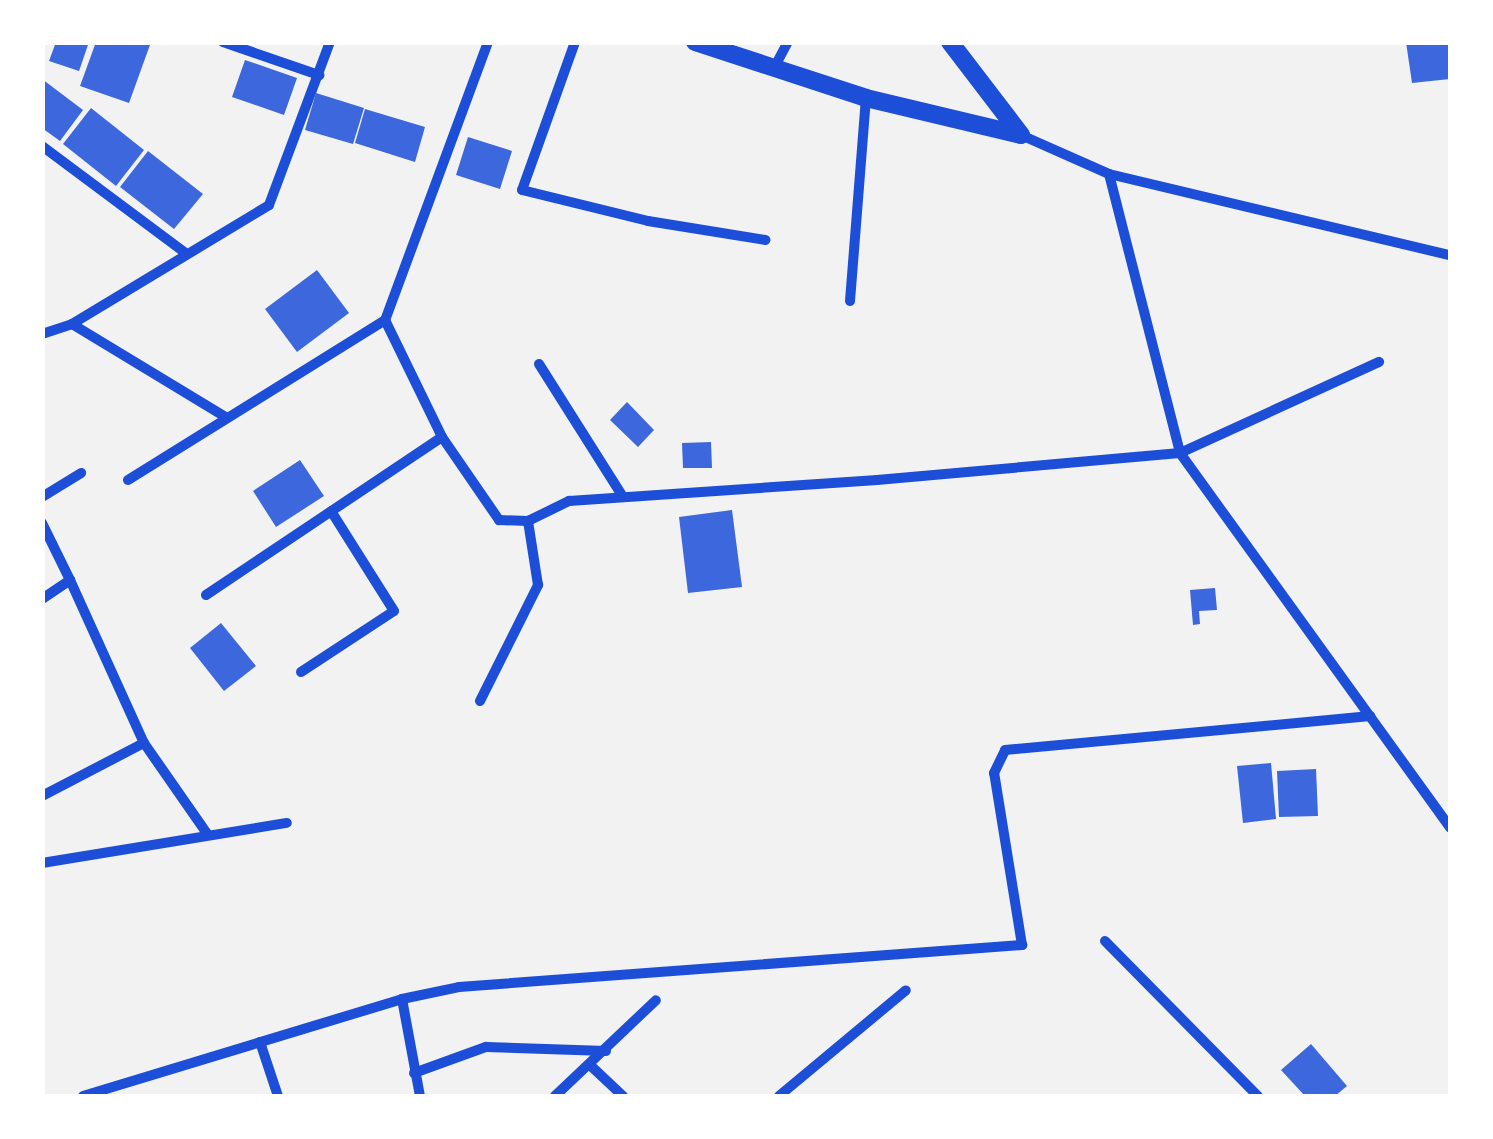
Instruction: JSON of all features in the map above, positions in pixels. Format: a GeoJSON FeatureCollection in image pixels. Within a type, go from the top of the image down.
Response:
{"type":"FeatureCollection","features":[{"type":"Feature","properties":{"kind":"street"},"geometry":{"type":"LineString","coordinates":[[223,42],[319,74]]}},
{"type":"Feature","properties":{"kind":"street"},"geometry":{"type":"LineString","coordinates":[[42,334],[72,324],[268,204],[330,42]]}},
{"type":"Feature","properties":{"kind":"street"},"geometry":{"type":"LineString","coordinates":[[128,480],[385,320],[488,42]]}},
{"type":"Feature","properties":{"kind":"street"},"geometry":{"type":"LineString","coordinates":[[575,42],[522,190],[648,221],[765,240]]}},
{"type":"Feature","properties":{"kind":"street"},"geometry":{"type":"LineString","coordinates":[[695,42],[866,98],[1021,135],[1109,174],[1450,254]]}},
{"type":"Feature","properties":{"kind":"street"},"geometry":{"type":"LineString","coordinates":[[774,68],[788,42]]}},
{"type":"Feature","properties":{"kind":"street"},"geometry":{"type":"LineString","coordinates":[[950,42],[1021,135]]}},
{"type":"Feature","properties":{"kind":"street"},"geometry":{"type":"LineString","coordinates":[[850,301],[866,98]]}},
{"type":"Feature","properties":{"kind":"street"},"geometry":{"type":"LineString","coordinates":[[42,146],[187,254]]}},
{"type":"Feature","properties":{"kind":"street"},"geometry":{"type":"LineString","coordinates":[[1109,174],[1180,452],[1450,828]]}},
{"type":"Feature","properties":{"kind":"street"},"geometry":{"type":"LineString","coordinates":[[385,320],[442,437],[499,520],[528,521],[569,500],[877,480],[1180,452],[1379,362]]}},
{"type":"Feature","properties":{"kind":"street"},"geometry":{"type":"LineString","coordinates":[[72,324],[227,418]]}},
{"type":"Feature","properties":{"kind":"street"},"geometry":{"type":"LineString","coordinates":[[540,364],[624,496]]}},
{"type":"Feature","properties":{"kind":"street"},"geometry":{"type":"LineString","coordinates":[[206,595],[442,437]]}},
{"type":"Feature","properties":{"kind":"street"},"geometry":{"type":"LineString","coordinates":[[42,497],[82,473]]}},
{"type":"Feature","properties":{"kind":"street"},"geometry":{"type":"LineString","coordinates":[[301,672],[394,611],[331,511]]}},
{"type":"Feature","properties":{"kind":"street"},"geometry":{"type":"LineString","coordinates":[[480,700],[538,585],[528,521]]}},
{"type":"Feature","properties":{"kind":"street"},"geometry":{"type":"LineString","coordinates":[[42,524],[144,743],[208,835]]}},
{"type":"Feature","properties":{"kind":"street"},"geometry":{"type":"LineString","coordinates":[[42,599],[70,580]]}},
{"type":"Feature","properties":{"kind":"street"},"geometry":{"type":"LineString","coordinates":[[83,1096],[402,999],[459,987],[1022,945],[994,773],[1005,750],[1370,716]]}},
{"type":"Feature","properties":{"kind":"street"},"geometry":{"type":"LineString","coordinates":[[42,796],[144,743]]}},
{"type":"Feature","properties":{"kind":"street"},"geometry":{"type":"LineString","coordinates":[[42,863],[287,823]]}},
{"type":"Feature","properties":{"kind":"street"},"geometry":{"type":"LineString","coordinates":[[1105,942],[1258,1096]]}},
{"type":"Feature","properties":{"kind":"street"},"geometry":{"type":"LineString","coordinates":[[778,1096],[906,990]]}},
{"type":"Feature","properties":{"kind":"street"},"geometry":{"type":"LineString","coordinates":[[402,999],[420,1096]]}},
{"type":"Feature","properties":{"kind":"street"},"geometry":{"type":"LineString","coordinates":[[555,1096],[591,1066],[656,1000]]}},
{"type":"Feature","properties":{"kind":"street"},"geometry":{"type":"LineString","coordinates":[[260,1042],[278,1096]]}},
{"type":"Feature","properties":{"kind":"street"},"geometry":{"type":"LineString","coordinates":[[414,1073],[486,1047],[606,1051]]}},
{"type":"Feature","properties":{"kind":"street"},"geometry":{"type":"LineString","coordinates":[[591,1066],[623,1096]]}},
{"type":"Feature","properties":{"kind":"street"},"geometry":{"type":"LineString","coordinates":[[123,1084],[128,1096]]}},
{"type":"Feature","properties":{"kind":"building"},"geometry":{"type":"Polygon","coordinates":[[[56,42],[89,42],[79,71],[49,61],[56,42]]]}},
{"type":"Feature","properties":{"kind":"building"},"geometry":{"type":"Polygon","coordinates":[[[96,42],[151,42],[129,103],[80,86],[96,42]]]}},
{"type":"Feature","properties":{"kind":"building"},"geometry":{"type":"Polygon","coordinates":[[[1406,42],[1450,42],[1450,79],[1412,83],[1406,42]]]}},
{"type":"Feature","properties":{"kind":"building"},"geometry":{"type":"Polygon","coordinates":[[[245,60],[297,78],[284,115],[232,97],[245,60]]]}},
{"type":"Feature","properties":{"kind":"building"},"geometry":{"type":"Polygon","coordinates":[[[42,79],[83,110],[60,141],[42,128],[42,79]]]}},
{"type":"Feature","properties":{"kind":"building"},"geometry":{"type":"Polygon","coordinates":[[[316,93],[364,108],[353,144],[305,130],[316,93]]]}},
{"type":"Feature","properties":{"kind":"building"},"geometry":{"type":"Polygon","coordinates":[[[91,108],[144,150],[116,186],[63,144],[91,108]]]}},
{"type":"Feature","properties":{"kind":"building"},"geometry":{"type":"Polygon","coordinates":[[[365,109],[425,127],[415,162],[355,143],[365,109]]]}},
{"type":"Feature","properties":{"kind":"building"},"geometry":{"type":"Polygon","coordinates":[[[468,137],[512,151],[500,189],[456,175],[468,137]]]}},
{"type":"Feature","properties":{"kind":"building"},"geometry":{"type":"Polygon","coordinates":[[[148,151],[203,194],[174,229],[120,187],[148,151]]]}},
{"type":"Feature","properties":{"kind":"building"},"geometry":{"type":"Polygon","coordinates":[[[317,270],[349,313],[297,352],[265,309],[317,270]]]}},
{"type":"Feature","properties":{"kind":"building"},"geometry":{"type":"Polygon","coordinates":[[[627,402],[654,430],[638,447],[610,420],[627,402]]]}},
{"type":"Feature","properties":{"kind":"building"},"geometry":{"type":"Polygon","coordinates":[[[711,442],[712,468],[683,468],[682,443],[711,442]]]}},
{"type":"Feature","properties":{"kind":"building"},"geometry":{"type":"Polygon","coordinates":[[[300,460],[324,496],[276,527],[253,491],[300,460]]]}},
{"type":"Feature","properties":{"kind":"building"},"geometry":{"type":"Polygon","coordinates":[[[732,510],[742,587],[688,593],[679,517],[732,510]]]}},
{"type":"Feature","properties":{"kind":"building"},"geometry":{"type":"Polygon","coordinates":[[[1215,588],[1217,610],[1199,611],[1200,624],[1193,625],[1190,590],[1215,588]]]}},
{"type":"Feature","properties":{"kind":"building"},"geometry":{"type":"Polygon","coordinates":[[[221,623],[256,666],[224,691],[190,648],[221,623]]]}},
{"type":"Feature","properties":{"kind":"building"},"geometry":{"type":"Polygon","coordinates":[[[1271,763],[1276,819],[1243,823],[1237,766],[1271,763]]]}},
{"type":"Feature","properties":{"kind":"building"},"geometry":{"type":"Polygon","coordinates":[[[1316,769],[1318,816],[1279,817],[1277,771],[1316,769]]]}},
{"type":"Feature","properties":{"kind":"building"},"geometry":{"type":"Polygon","coordinates":[[[1311,1044],[1347,1086],[1335,1096],[1305,1096],[1281,1070],[1311,1044]]]}}]}
